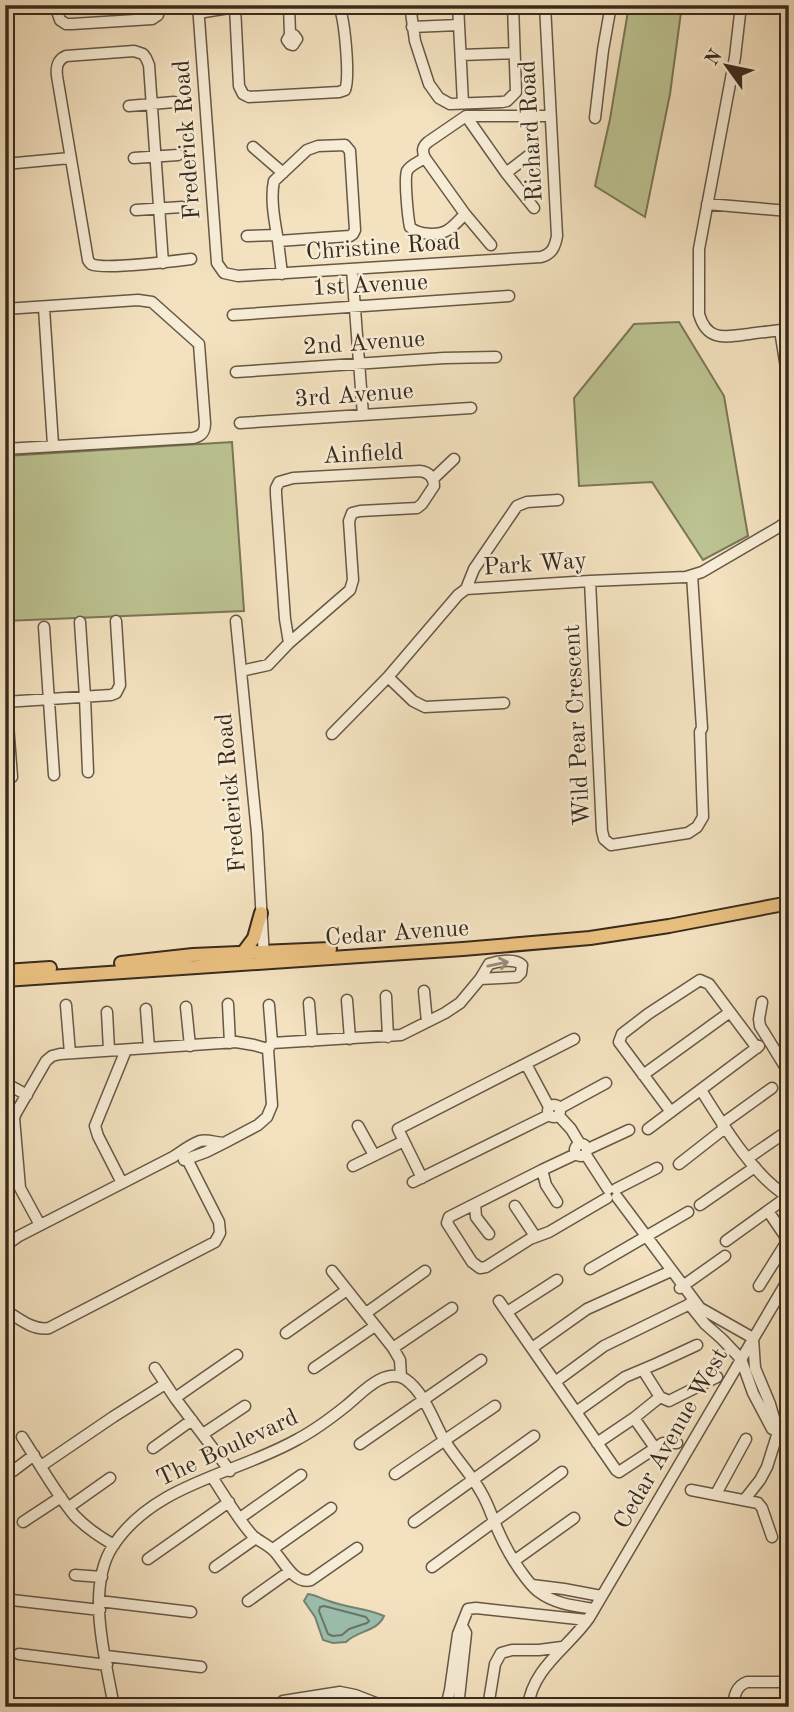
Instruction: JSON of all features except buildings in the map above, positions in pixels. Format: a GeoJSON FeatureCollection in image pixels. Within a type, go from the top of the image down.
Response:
{"type":"FeatureCollection","features":[{"type":"Feature","properties":{"kind":"main road","name":"Cedar Avenue"},"geometry":{"type":"LineString","coordinates":[[5,980],[391,945],[502,942],[542,938],[789,901]]}},
{"type":"Feature","properties":{"kind":"main road"},"geometry":{"type":"LineString","coordinates":[[242,954],[254,938],[261,913]]}},
{"type":"Feature","properties":{"kind":"main road","name":"Cedar Avenue"},"geometry":{"type":"LineString","coordinates":[[5,971],[193,955],[242,954],[264,958]]}},
{"type":"Feature","properties":{"kind":"street"},"geometry":{"type":"LineString","coordinates":[[55,5],[60,20],[66,24],[152,19],[158,15],[159,5]]}},
{"type":"Feature","properties":{"kind":"street"},"geometry":{"type":"LineString","coordinates":[[198,9],[271,5]]}},
{"type":"Feature","properties":{"kind":"street"},"geometry":{"type":"LineString","coordinates":[[289,5],[290,35]]}},
{"type":"Feature","properties":{"kind":"street"},"geometry":{"type":"LineString","coordinates":[[235,7],[239,86],[243,94],[249,97],[345,90],[347,78],[343,15],[338,5]]}},
{"type":"Feature","properties":{"kind":"street"},"geometry":{"type":"LineString","coordinates":[[410,5],[415,41],[429,84],[435,95],[450,104],[505,102],[515,94],[517,85],[513,5]]}},
{"type":"Feature","properties":{"kind":"street"},"geometry":{"type":"LineString","coordinates":[[458,5],[463,103]]}},
{"type":"Feature","properties":{"kind":"street","name":"Richard Road"},"geometry":{"type":"LineString","coordinates":[[545,5],[557,236],[550,253]]}},
{"type":"Feature","properties":{"kind":"street"},"geometry":{"type":"LineString","coordinates":[[595,118],[611,5]]}},
{"type":"Feature","properties":{"kind":"street"},"geometry":{"type":"LineString","coordinates":[[741,5],[735,57],[698,256],[698,307],[701,322],[709,332],[718,336],[727,338],[784,329],[789,387]]}},
{"type":"Feature","properties":{"kind":"street","name":"Frederick Road"},"geometry":{"type":"LineString","coordinates":[[198,9],[216,263],[220,270]]}},
{"type":"Feature","properties":{"kind":"street"},"geometry":{"type":"LineString","coordinates":[[412,27],[459,25]]}},
{"type":"Feature","properties":{"kind":"street"},"geometry":{"type":"LineString","coordinates":[[163,263],[148,61],[141,53],[130,51],[62,57],[57,65],[57,76],[86,257],[89,262],[101,266],[163,263],[191,259]]}},
{"type":"Feature","properties":{"kind":"street"},"geometry":{"type":"LineString","coordinates":[[461,55],[514,53]]}},
{"type":"Feature","properties":{"kind":"street"},"geometry":{"type":"LineString","coordinates":[[129,106],[174,102]]}},
{"type":"Feature","properties":{"kind":"street"},"geometry":{"type":"LineString","coordinates":[[465,214],[443,232],[418,233],[410,227],[407,172],[424,154],[428,142],[466,116],[550,116]]}},
{"type":"Feature","properties":{"kind":"street"},"geometry":{"type":"LineString","coordinates":[[466,116],[534,208]]}},
{"type":"Feature","properties":{"kind":"street"},"geometry":{"type":"LineString","coordinates":[[5,126],[6,164],[70,158]]}},
{"type":"Feature","properties":{"kind":"street"},"geometry":{"type":"LineString","coordinates":[[247,236],[278,238],[350,236],[355,230],[350,151],[345,145],[313,147],[307,150],[274,181],[273,186],[278,238],[282,274]]}},
{"type":"Feature","properties":{"kind":"street"},"geometry":{"type":"LineString","coordinates":[[253,147],[283,173]]}},
{"type":"Feature","properties":{"kind":"street"},"geometry":{"type":"LineString","coordinates":[[506,173],[531,153]]}},
{"type":"Feature","properties":{"kind":"street"},"geometry":{"type":"LineString","coordinates":[[424,154],[465,214],[491,245]]}},
{"type":"Feature","properties":{"kind":"street"},"geometry":{"type":"LineString","coordinates":[[134,158],[178,155]]}},
{"type":"Feature","properties":{"kind":"street"},"geometry":{"type":"LineString","coordinates":[[707,204],[789,211]]}},
{"type":"Feature","properties":{"kind":"street"},"geometry":{"type":"LineString","coordinates":[[136,210],[182,207]]}},
{"type":"Feature","properties":{"kind":"street","name":"Christine Road"},"geometry":{"type":"LineString","coordinates":[[220,270],[231,276],[282,274],[541,257],[550,253]]}},
{"type":"Feature","properties":{"kind":"street"},"geometry":{"type":"LineString","coordinates":[[352,269],[363,415]]}},
{"type":"Feature","properties":{"kind":"street","name":"1st Avenue"},"geometry":{"type":"LineString","coordinates":[[233,314],[509,296]]}},
{"type":"Feature","properties":{"kind":"street"},"geometry":{"type":"LineString","coordinates":[[5,309],[149,301],[199,344],[205,428],[198,437],[5,449]]}},
{"type":"Feature","properties":{"kind":"street"},"geometry":{"type":"LineString","coordinates":[[44,308],[53,445]]}},
{"type":"Feature","properties":{"kind":"street","name":"2nd Avenue"},"geometry":{"type":"LineString","coordinates":[[236,372],[496,357]]}},
{"type":"Feature","properties":{"kind":"street","name":"3rd Avenue"},"geometry":{"type":"LineString","coordinates":[[240,423],[471,408]]}},
{"type":"Feature","properties":{"kind":"street"},"geometry":{"type":"LineString","coordinates":[[433,479],[454,459]]}},
{"type":"Feature","properties":{"kind":"street","name":"Ainfield"},"geometry":{"type":"LineString","coordinates":[[240,671],[268,665],[352,588],[354,580],[349,521],[352,513],[417,508],[434,486],[433,479],[428,474],[420,471],[293,478],[279,482],[276,494],[289,643]]}},
{"type":"Feature","properties":{"kind":"street"},"geometry":{"type":"LineString","coordinates":[[466,589],[474,569],[517,506],[527,502],[558,500]]}},
{"type":"Feature","properties":{"kind":"street","name":"Park Way"},"geometry":{"type":"LineString","coordinates":[[332,734],[388,677],[466,589],[692,575],[702,572],[789,520]]}},
{"type":"Feature","properties":{"kind":"street","name":"Wild Pear Crescent"},"geometry":{"type":"LineString","coordinates":[[590,581],[602,831],[608,844],[615,844],[688,833],[701,822],[703,811],[699,700],[695,671],[697,667],[692,575]]}},
{"type":"Feature","properties":{"kind":"street"},"geometry":{"type":"LineString","coordinates":[[6,702],[116,693],[120,685],[116,621]]}},
{"type":"Feature","properties":{"kind":"street","name":"Frederick Road"},"geometry":{"type":"LineString","coordinates":[[236,621],[257,832],[264,958]]}},
{"type":"Feature","properties":{"kind":"street"},"geometry":{"type":"LineString","coordinates":[[80,622],[88,772]]}},
{"type":"Feature","properties":{"kind":"street"},"geometry":{"type":"LineString","coordinates":[[44,628],[54,775]]}},
{"type":"Feature","properties":{"kind":"street"},"geometry":{"type":"LineString","coordinates":[[388,677],[425,708],[504,703]]}},
{"type":"Feature","properties":{"kind":"street"},"geometry":{"type":"LineString","coordinates":[[5,685],[12,777]]}},
{"type":"Feature","properties":{"kind":"street"},"geometry":{"type":"LineString","coordinates":[[40,1225],[21,1190],[10,1125],[48,1058],[56,1054],[230,1042],[270,1046],[401,1035],[460,1003],[480,979]]}},
{"type":"Feature","properties":{"kind":"street"},"geometry":{"type":"LineString","coordinates":[[648,1129],[701,1090],[758,1047],[709,984],[700,980],[648,1014],[622,1034],[619,1042],[671,1112]]}},
{"type":"Feature","properties":{"kind":"street"},"geometry":{"type":"LineString","coordinates":[[425,991],[427,1023]]}},
{"type":"Feature","properties":{"kind":"street"},"geometry":{"type":"LineString","coordinates":[[386,996],[388,1037]]}},
{"type":"Feature","properties":{"kind":"street"},"geometry":{"type":"LineString","coordinates":[[347,1000],[350,1039]]}},
{"type":"Feature","properties":{"kind":"street"},"geometry":{"type":"LineString","coordinates":[[762,1002],[760,1026],[789,1073]]}},
{"type":"Feature","properties":{"kind":"street"},"geometry":{"type":"LineString","coordinates":[[309,1003],[312,1041]]}},
{"type":"Feature","properties":{"kind":"street"},"geometry":{"type":"LineString","coordinates":[[228,1004],[230,1042]]}},
{"type":"Feature","properties":{"kind":"street"},"geometry":{"type":"LineString","coordinates":[[66,1005],[69,1053]]}},
{"type":"Feature","properties":{"kind":"street"},"geometry":{"type":"LineString","coordinates":[[173,1157],[187,1159],[225,1143],[261,1123],[270,1112],[269,1005]]}},
{"type":"Feature","properties":{"kind":"street"},"geometry":{"type":"LineString","coordinates":[[186,1007],[190,1046]]}},
{"type":"Feature","properties":{"kind":"street"},"geometry":{"type":"LineString","coordinates":[[146,1009],[149,1048]]}},
{"type":"Feature","properties":{"kind":"street"},"geometry":{"type":"LineString","coordinates":[[107,1012],[109,1050]]}},
{"type":"Feature","properties":{"kind":"street"},"geometry":{"type":"LineString","coordinates":[[643,1074],[730,1012]]}},
{"type":"Feature","properties":{"kind":"street"},"geometry":{"type":"LineString","coordinates":[[575,1039],[398,1129],[417,1180],[556,1114],[606,1083]]}},
{"type":"Feature","properties":{"kind":"street"},"geometry":{"type":"LineString","coordinates":[[122,1183],[95,1126],[126,1050]]}},
{"type":"Feature","properties":{"kind":"street"},"geometry":{"type":"LineString","coordinates":[[526,1064],[556,1114],[612,1195],[682,1287],[700,1319],[741,1359],[752,1376]]}},
{"type":"Feature","properties":{"kind":"street"},"geometry":{"type":"LineString","coordinates":[[5,1083],[27,1095]]}},
{"type":"Feature","properties":{"kind":"street"},"geometry":{"type":"LineString","coordinates":[[679,1164],[772,1088]]}},
{"type":"Feature","properties":{"kind":"street"},"geometry":{"type":"LineString","coordinates":[[701,1090],[755,1167],[785,1195]]}},
{"type":"Feature","properties":{"kind":"street"},"geometry":{"type":"LineString","coordinates":[[358,1126],[374,1156]]}},
{"type":"Feature","properties":{"kind":"street"},"geometry":{"type":"LineString","coordinates":[[629,1130],[581,1150],[449,1217],[447,1223],[476,1266],[486,1267],[535,1236],[549,1232],[657,1168]]}},
{"type":"Feature","properties":{"kind":"street"},"geometry":{"type":"LineString","coordinates":[[748,1158],[789,1130]]}},
{"type":"Feature","properties":{"kind":"street"},"geometry":{"type":"LineString","coordinates":[[5,1246],[13,1239],[201,1141],[225,1143]]}},
{"type":"Feature","properties":{"kind":"street"},"geometry":{"type":"LineString","coordinates":[[353,1166],[404,1141]]}},
{"type":"Feature","properties":{"kind":"street"},"geometry":{"type":"LineString","coordinates":[[5,1310],[33,1326],[49,1328],[215,1242],[220,1233],[219,1222],[187,1159]]}},
{"type":"Feature","properties":{"kind":"street"},"geometry":{"type":"LineString","coordinates":[[700,1205],[755,1167]]}},
{"type":"Feature","properties":{"kind":"street"},"geometry":{"type":"LineString","coordinates":[[542,1170],[546,1185],[557,1202]]}},
{"type":"Feature","properties":{"kind":"street"},"geometry":{"type":"LineString","coordinates":[[726,1241],[768,1211],[785,1195],[789,1183]]}},
{"type":"Feature","properties":{"kind":"street"},"geometry":{"type":"LineString","coordinates":[[475,1204],[477,1217],[489,1234]]}},
{"type":"Feature","properties":{"kind":"street"},"geometry":{"type":"LineString","coordinates":[[515,1206],[535,1236]]}},
{"type":"Feature","properties":{"kind":"street"},"geometry":{"type":"LineString","coordinates":[[759,1286],[786,1243],[768,1211]]}},
{"type":"Feature","properties":{"kind":"street"},"geometry":{"type":"LineString","coordinates":[[590,1269],[688,1212]]}},
{"type":"Feature","properties":{"kind":"street"},"geometry":{"type":"LineString","coordinates":[[645,1237],[682,1287]]}},
{"type":"Feature","properties":{"kind":"street"},"geometry":{"type":"LineString","coordinates":[[682,1287],[725,1256]]}},
{"type":"Feature","properties":{"kind":"street"},"geometry":{"type":"LineString","coordinates":[[332,1271],[393,1348],[400,1360],[401,1377],[410,1383],[444,1440],[474,1480],[513,1561],[540,1593],[561,1603],[594,1609]]}},
{"type":"Feature","properties":{"kind":"street"},"geometry":{"type":"LineString","coordinates":[[366,1313],[425,1271]]}},
{"type":"Feature","properties":{"kind":"street"},"geometry":{"type":"LineString","coordinates":[[532,1348],[594,1305],[669,1272]]}},
{"type":"Feature","properties":{"kind":"street","name":"Cedar Avenue West"},"geometry":{"type":"LineString","coordinates":[[562,1647],[579,1631],[594,1609],[789,1278]]}},
{"type":"Feature","properties":{"kind":"street"},"geometry":{"type":"LineString","coordinates":[[507,1312],[558,1280]]}},
{"type":"Feature","properties":{"kind":"street"},"geometry":{"type":"LineString","coordinates":[[286,1333],[346,1290]]}},
{"type":"Feature","properties":{"kind":"street"},"geometry":{"type":"LineString","coordinates":[[499,1301],[620,1472],[655,1448],[666,1443],[677,1443]]}},
{"type":"Feature","properties":{"kind":"street"},"geometry":{"type":"LineString","coordinates":[[692,1303],[753,1338],[752,1376],[757,1403],[767,1411],[778,1437],[764,1473],[745,1499]]}},
{"type":"Feature","properties":{"kind":"street"},"geometry":{"type":"LineString","coordinates":[[555,1382],[604,1346],[692,1303]]}},
{"type":"Feature","properties":{"kind":"street"},"geometry":{"type":"LineString","coordinates":[[393,1348],[452,1308]]}},
{"type":"Feature","properties":{"kind":"street"},"geometry":{"type":"LineString","coordinates":[[314,1368],[375,1326]]}},
{"type":"Feature","properties":{"kind":"street"},"geometry":{"type":"LineString","coordinates":[[576,1412],[625,1377],[697,1345]]}},
{"type":"Feature","properties":{"kind":"street"},"geometry":{"type":"LineString","coordinates":[[175,1398],[237,1355]]}},
{"type":"Feature","properties":{"kind":"street"},"geometry":{"type":"LineString","coordinates":[[360,1444],[481,1360]]}},
{"type":"Feature","properties":{"kind":"street"},"geometry":{"type":"LineString","coordinates":[[155,1368],[230,1471]]}},
{"type":"Feature","properties":{"kind":"street"},"geometry":{"type":"LineString","coordinates":[[643,1370],[660,1397],[666,1400],[672,1400],[717,1377]]}},
{"type":"Feature","properties":{"kind":"street","name":"The Boulevard"},"geometry":{"type":"LineString","coordinates":[[114,1707],[99,1606],[107,1557],[132,1523],[174,1493],[268,1455],[308,1433],[378,1381],[391,1376],[401,1377]]}},
{"type":"Feature","properties":{"kind":"street"},"geometry":{"type":"LineString","coordinates":[[41,1466],[166,1384]]}},
{"type":"Feature","properties":{"kind":"street"},"geometry":{"type":"LineString","coordinates":[[597,1443],[660,1397]]}},
{"type":"Feature","properties":{"kind":"street"},"geometry":{"type":"LineString","coordinates":[[203,1434],[244,1406]]}},
{"type":"Feature","properties":{"kind":"street"},"geometry":{"type":"LineString","coordinates":[[395,1474],[495,1406]]}},
{"type":"Feature","properties":{"kind":"street"},"geometry":{"type":"LineString","coordinates":[[634,1418],[655,1448]]}},
{"type":"Feature","properties":{"kind":"street"},"geometry":{"type":"LineString","coordinates":[[153,1448],[192,1420]]}},
{"type":"Feature","properties":{"kind":"street"},"geometry":{"type":"LineString","coordinates":[[414,1522],[534,1436]]}},
{"type":"Feature","properties":{"kind":"street"},"geometry":{"type":"LineString","coordinates":[[22,1437],[69,1507],[89,1528],[114,1545]]}},
{"type":"Feature","properties":{"kind":"street"},"geometry":{"type":"LineString","coordinates":[[716,1494],[746,1439]]}},
{"type":"Feature","properties":{"kind":"street"},"geometry":{"type":"LineString","coordinates":[[13,1471],[34,1455]]}},
{"type":"Feature","properties":{"kind":"street"},"geometry":{"type":"LineString","coordinates":[[432,1567],[562,1472]]}},
{"type":"Feature","properties":{"kind":"street"},"geometry":{"type":"LineString","coordinates":[[240,1518],[301,1475]]}},
{"type":"Feature","properties":{"kind":"street"},"geometry":{"type":"LineString","coordinates":[[212,1477],[256,1538],[273,1549],[290,1572],[300,1580],[307,1581],[319,1575],[357,1548]]}},
{"type":"Feature","properties":{"kind":"street"},"geometry":{"type":"LineString","coordinates":[[69,1507],[110,1478]]}},
{"type":"Feature","properties":{"kind":"street"},"geometry":{"type":"LineString","coordinates":[[691,1490],[745,1499],[760,1505],[772,1537]]}},
{"type":"Feature","properties":{"kind":"street"},"geometry":{"type":"LineString","coordinates":[[23,1522],[61,1497]]}},
{"type":"Feature","properties":{"kind":"street"},"geometry":{"type":"LineString","coordinates":[[148,1559],[229,1502]]}},
{"type":"Feature","properties":{"kind":"street"},"geometry":{"type":"LineString","coordinates":[[273,1549],[331,1508]]}},
{"type":"Feature","properties":{"kind":"street"},"geometry":{"type":"LineString","coordinates":[[513,1561],[574,1518]]}},
{"type":"Feature","properties":{"kind":"street"},"geometry":{"type":"LineString","coordinates":[[215,1567],[256,1538]]}},
{"type":"Feature","properties":{"kind":"street"},"geometry":{"type":"LineString","coordinates":[[248,1601],[290,1572]]}},
{"type":"Feature","properties":{"kind":"street"},"geometry":{"type":"LineString","coordinates":[[75,1575],[102,1577]]}},
{"type":"Feature","properties":{"kind":"street"},"geometry":{"type":"LineString","coordinates":[[532,1585],[601,1597]]}},
{"type":"Feature","properties":{"kind":"street"},"geometry":{"type":"LineString","coordinates":[[12,1600],[191,1612]]}},
{"type":"Feature","properties":{"kind":"street"},"geometry":{"type":"LineString","coordinates":[[446,1707],[458,1634],[466,1612],[471,1608],[587,1620]]}},
{"type":"Feature","properties":{"kind":"street"},"geometry":{"type":"LineString","coordinates":[[458,1707],[466,1633],[462,1626]]}},
{"type":"Feature","properties":{"kind":"street"},"geometry":{"type":"LineString","coordinates":[[488,1707],[494,1669],[502,1653],[562,1647]]}},
{"type":"Feature","properties":{"kind":"street"},"geometry":{"type":"LineString","coordinates":[[528,1707],[532,1688],[562,1647]]}},
{"type":"Feature","properties":{"kind":"street"},"geometry":{"type":"LineString","coordinates":[[19,1654],[201,1667]]}},
{"type":"Feature","properties":{"kind":"street"},"geometry":{"type":"LineString","coordinates":[[733,1707],[736,1693],[741,1685],[747,1682],[789,1682]]}},
{"type":"Feature","properties":{"kind":"street"},"geometry":{"type":"LineString","coordinates":[[283,1700],[340,1692],[386,1707]]}},
{"type":"Feature","properties":{"kind":"green space"},"geometry":{"type":"Polygon","coordinates":[[[629,5],[682,5],[670,94],[645,217],[595,186],[610,119],[629,5]]]}},
{"type":"Feature","properties":{"kind":"green space"},"geometry":{"type":"Polygon","coordinates":[[[679,322],[724,396],[748,536],[703,560],[652,482],[579,486],[574,398],[634,324],[679,322]]]}},
{"type":"Feature","properties":{"kind":"green space"},"geometry":{"type":"Polygon","coordinates":[[[232,442],[244,611],[5,621],[5,456],[232,442]]]}},
{"type":"Feature","properties":{"kind":"water"},"geometry":{"type":"Polygon","coordinates":[[[308,1594],[384,1616],[377,1625],[346,1642],[333,1643],[323,1640],[315,1617],[304,1601],[308,1594]]]}}]}
